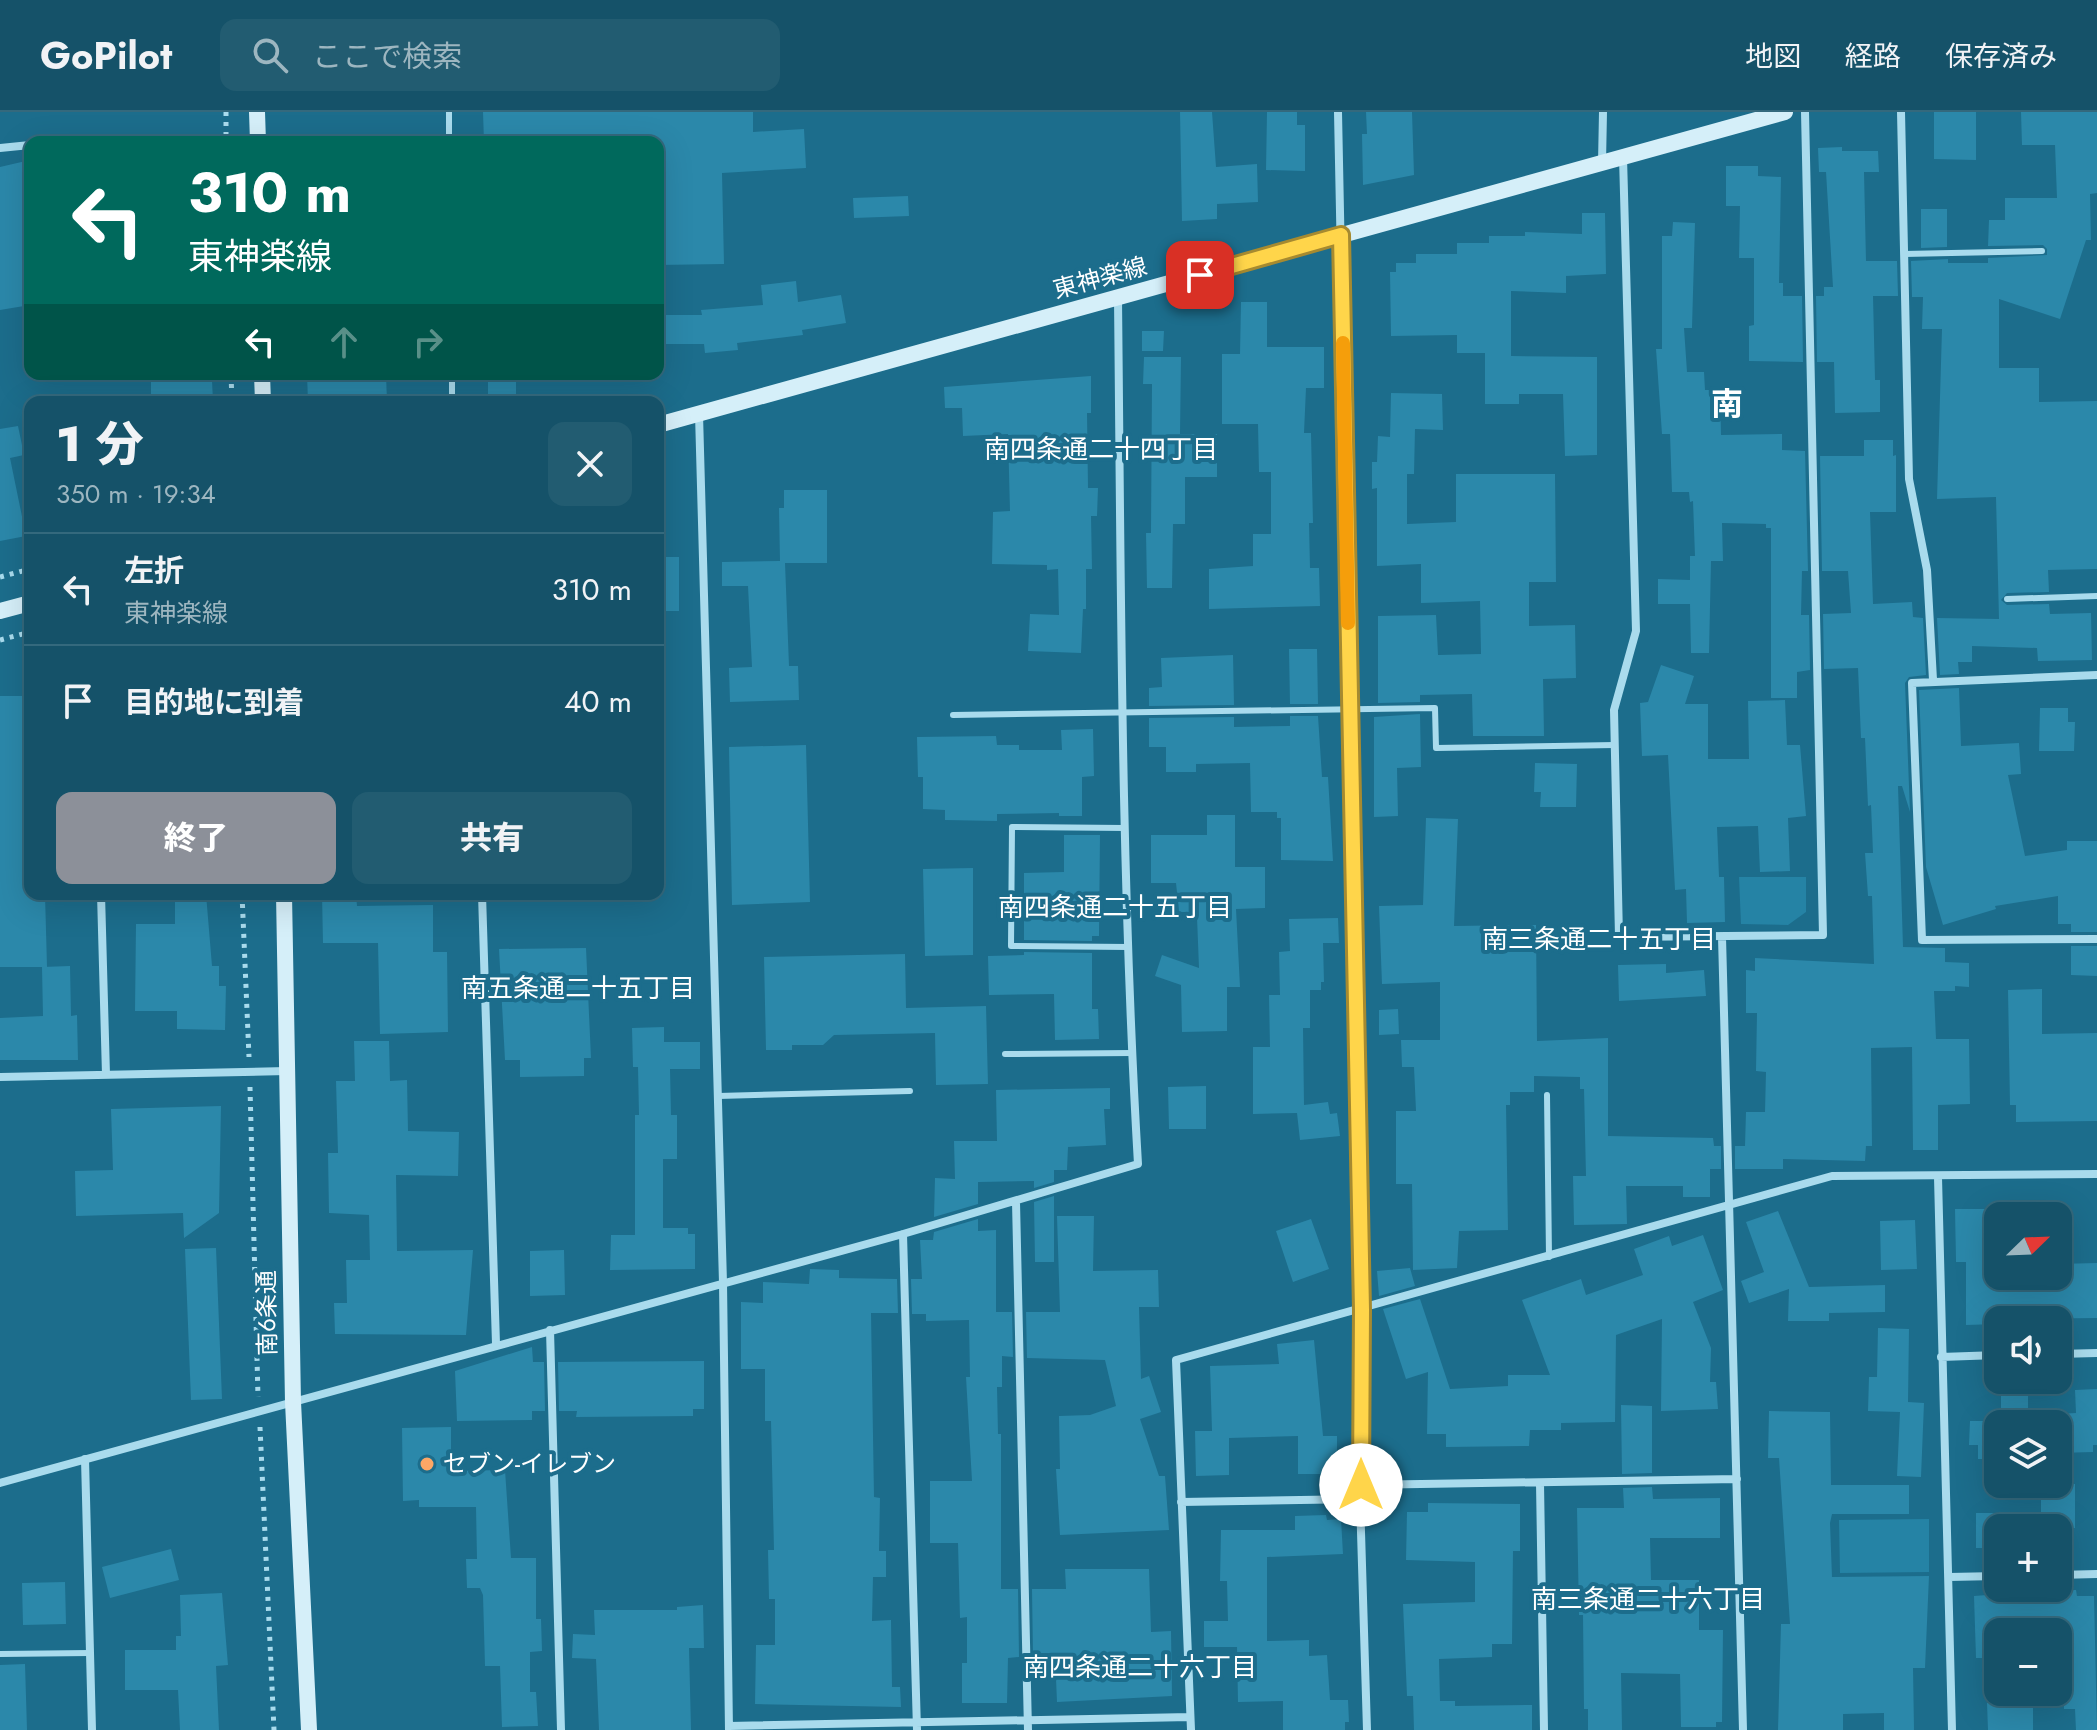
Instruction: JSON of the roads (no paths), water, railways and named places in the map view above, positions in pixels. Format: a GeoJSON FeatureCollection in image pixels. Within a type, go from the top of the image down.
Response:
{"type":"FeatureCollection","features":[{"type":"Feature","properties":{"kind":"street"},"geometry":{"type":"LineString","coordinates":[[257,112],[258,136]]}},
{"type":"Feature","properties":{"kind":"street"},"geometry":{"type":"LineString","coordinates":[[1338,112],[1362,1310],[1360,1499],[1367,1730]]}},
{"type":"Feature","properties":{"kind":"street"},"geometry":{"type":"LineString","coordinates":[[1602,163],[1603,112]]}},
{"type":"Feature","properties":{"kind":"street","name":"東神楽線"},"geometry":{"type":"LineString","coordinates":[[664,423],[1785,112]]}},
{"type":"Feature","properties":{"kind":"street"},"geometry":{"type":"LineString","coordinates":[[1623,156],[1636,631],[1614,710],[1619,937],[1823,935],[1805,112]]}},
{"type":"Feature","properties":{"kind":"street"},"geometry":{"type":"LineString","coordinates":[[1901,112],[1909,479],[1927,570],[1933,680]]}},
{"type":"Feature","properties":{"kind":"street"},"geometry":{"type":"LineString","coordinates":[[0,148],[24,146]]}},
{"type":"Feature","properties":{"kind":"street"},"geometry":{"type":"LineString","coordinates":[[0,1483],[903,1234],[1138,1164],[1122,714],[1118,298]]}},
{"type":"Feature","properties":{"kind":"street"},"geometry":{"type":"LineString","coordinates":[[699,413],[723,1283],[729,1728],[1028,1726],[1190,1717]]}},
{"type":"Feature","properties":{"kind":"street"},"geometry":{"type":"LineString","coordinates":[[0,611],[24,605]]}},
{"type":"Feature","properties":{"kind":"street"},"geometry":{"type":"LineString","coordinates":[[2097,675],[1912,683],[1922,940],[2097,939]]}},
{"type":"Feature","properties":{"kind":"street"},"geometry":{"type":"LineString","coordinates":[[101,900],[106,1075]]}},
{"type":"Feature","properties":{"kind":"street","name":"南6条通"},"geometry":{"type":"LineString","coordinates":[[284,900],[293,1402],[309,1730]]}},
{"type":"Feature","properties":{"kind":"street"},"geometry":{"type":"LineString","coordinates":[[482,900],[496,1344]]}},
{"type":"Feature","properties":{"kind":"street"},"geometry":{"type":"LineString","coordinates":[[1722,937],[1743,1730]]}},
{"type":"Feature","properties":{"kind":"street"},"geometry":{"type":"LineString","coordinates":[[0,1077],[287,1071]]}},
{"type":"Feature","properties":{"kind":"street"},"geometry":{"type":"LineString","coordinates":[[1191,1730],[1176,1360],[1832,1176],[2097,1174]]}},
{"type":"Feature","properties":{"kind":"street"},"geometry":{"type":"LineString","coordinates":[[1938,1177],[1952,1730]]}},
{"type":"Feature","properties":{"kind":"street"},"geometry":{"type":"LineString","coordinates":[[1016,1202],[1028,1726]]}},
{"type":"Feature","properties":{"kind":"street"},"geometry":{"type":"LineString","coordinates":[[903,1234],[917,1727]]}},
{"type":"Feature","properties":{"kind":"street"},"geometry":{"type":"LineString","coordinates":[[550,1330],[561,1730]]}},
{"type":"Feature","properties":{"kind":"street"},"geometry":{"type":"LineString","coordinates":[[2072,1354],[2097,1353]]}},
{"type":"Feature","properties":{"kind":"street"},"geometry":{"type":"LineString","coordinates":[[1941,1357],[1984,1355]]}},
{"type":"Feature","properties":{"kind":"street"},"geometry":{"type":"LineString","coordinates":[[85,1459],[92,1730]]}},
{"type":"Feature","properties":{"kind":"street"},"geometry":{"type":"LineString","coordinates":[[1361,1485],[1737,1479]]}},
{"type":"Feature","properties":{"kind":"street"},"geometry":{"type":"LineString","coordinates":[[1540,1483],[1544,1730]]}},
{"type":"Feature","properties":{"kind":"street"},"geometry":{"type":"LineString","coordinates":[[1181,1502],[1360,1499]]}},
{"type":"Feature","properties":{"kind":"street"},"geometry":{"type":"LineString","coordinates":[[2072,1575],[2097,1574]]}},
{"type":"Feature","properties":{"kind":"street"},"geometry":{"type":"LineString","coordinates":[[1949,1577],[1984,1576]]}},
{"type":"Feature","properties":{"kind":"lane"},"geometry":{"type":"LineString","coordinates":[[449,112],[449,136]]}},
{"type":"Feature","properties":{"kind":"lane"},"geometry":{"type":"LineString","coordinates":[[1904,254],[2042,251]]}},
{"type":"Feature","properties":{"kind":"lane"},"geometry":{"type":"LineString","coordinates":[[2007,599],[2097,596]]}},
{"type":"Feature","properties":{"kind":"lane"},"geometry":{"type":"LineString","coordinates":[[953,715],[1435,708],[1436,748],[1616,745]]}},
{"type":"Feature","properties":{"kind":"lane"},"geometry":{"type":"LineString","coordinates":[[1125,828],[1012,827],[1011,946],[1129,947]]}},
{"type":"Feature","properties":{"kind":"lane"},"geometry":{"type":"LineString","coordinates":[[1005,1054],[1132,1053]]}},
{"type":"Feature","properties":{"kind":"lane"},"geometry":{"type":"LineString","coordinates":[[718,1096],[910,1091]]}},
{"type":"Feature","properties":{"kind":"lane"},"geometry":{"type":"LineString","coordinates":[[1547,1095],[1549,1257]]}},
{"type":"Feature","properties":{"kind":"lane"},"geometry":{"type":"LineString","coordinates":[[0,1654],[90,1653]]}},
{"type":"Feature","properties":{"kind":"place","name":"セブン-イレブン"},"geometry":{"type":"Point","coordinates":[427,1464]}},
{"type":"Feature","properties":{"kind":"district","name":"南"},"geometry":{"type":"Point","coordinates":[1727,404]}},
{"type":"Feature","properties":{"kind":"district","name":"南四条通二十四丁目"},"geometry":{"type":"Point","coordinates":[1101,449]}},
{"type":"Feature","properties":{"kind":"district","name":"南四条通二十五丁目"},"geometry":{"type":"Point","coordinates":[1115,907]}},
{"type":"Feature","properties":{"kind":"district","name":"南三条通二十五丁目"},"geometry":{"type":"Point","coordinates":[1599,939]}},
{"type":"Feature","properties":{"kind":"district","name":"南五条通二十五丁目"},"geometry":{"type":"Point","coordinates":[578,988]}},
{"type":"Feature","properties":{"kind":"district","name":"南三条通二十六丁目"},"geometry":{"type":"Point","coordinates":[1648,1599]}},
{"type":"Feature","properties":{"kind":"district","name":"南四条通二十六丁目"},"geometry":{"type":"Point","coordinates":[1140,1667]}}]}
